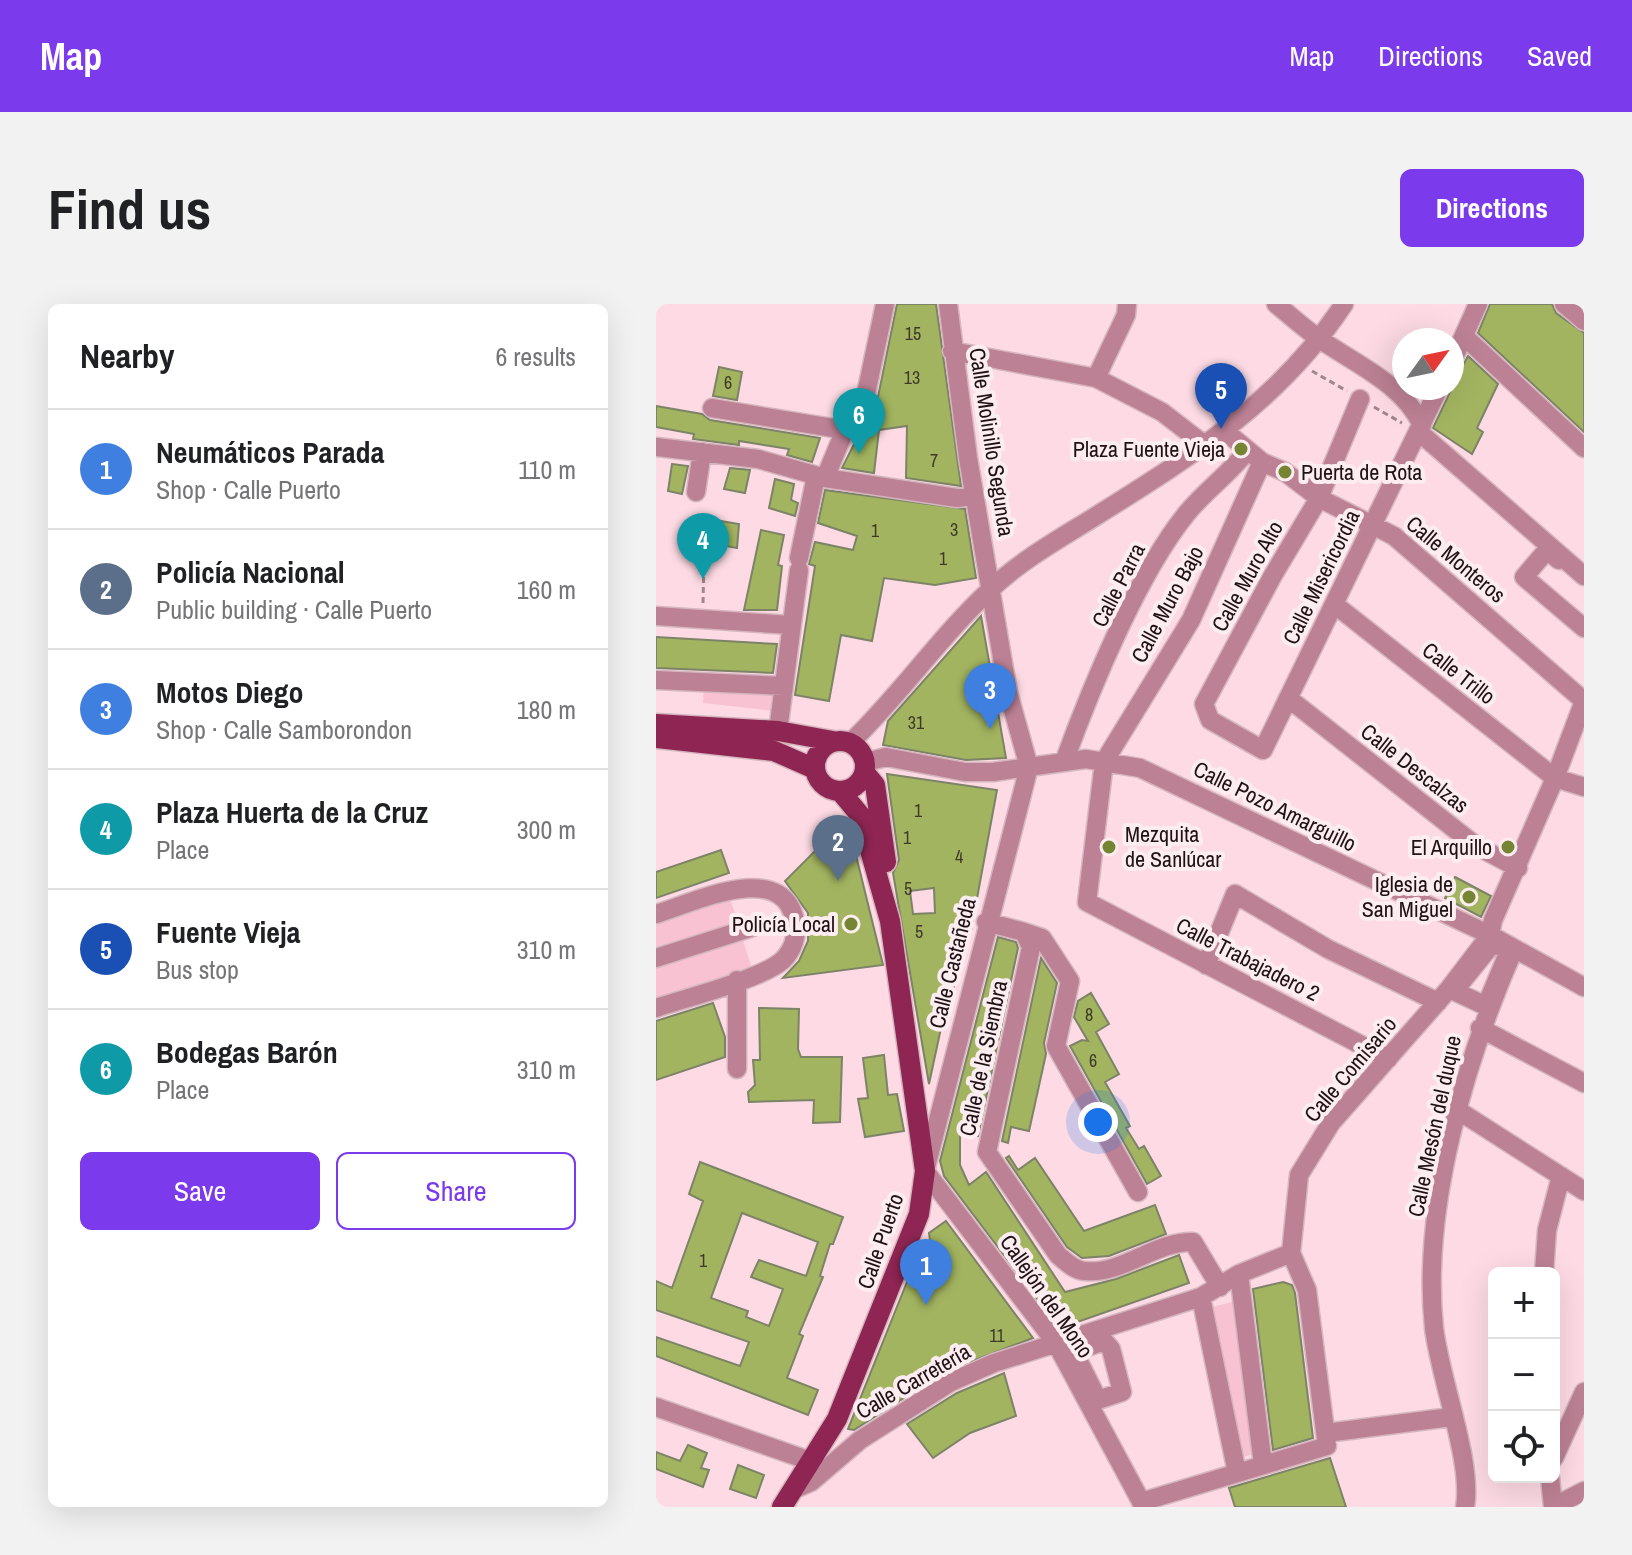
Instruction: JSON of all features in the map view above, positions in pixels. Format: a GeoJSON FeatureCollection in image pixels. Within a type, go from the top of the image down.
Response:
{"type":"FeatureCollection","features":[{"type":"Feature","properties":{"kind":"main road"},"geometry":{"type":"LineString","coordinates":[[656,724],[778,731],[842,742],[863,754],[865,767],[856,786],[840,791],[821,782],[815,769],[821,749],[842,742]]}},
{"type":"Feature","properties":{"kind":"main road"},"geometry":{"type":"LineString","coordinates":[[656,738],[774,751],[815,769]]}},
{"type":"Feature","properties":{"kind":"main road","name":"Calle Puerto"},"geometry":{"type":"LineString","coordinates":[[865,767],[875,785],[892,901],[890,921]]}},
{"type":"Feature","properties":{"kind":"main road","name":"Calle Puerto"},"geometry":{"type":"LineString","coordinates":[[782,1507],[813,1462],[837,1419],[919,1214],[925,1171],[890,921],[860,815],[840,791]]}},
{"type":"Feature","properties":{"kind":"street"},"geometry":{"type":"LineString","coordinates":[[778,731],[799,564],[820,477],[866,394],[885,304]]}},
{"type":"Feature","properties":{"kind":"street","name":"Calle Molinillo Segunda"},"geometry":{"type":"LineString","coordinates":[[948,304],[974,496],[1008,692],[1029,767]]}},
{"type":"Feature","properties":{"kind":"street"},"geometry":{"type":"LineString","coordinates":[[1096,378],[1126,315],[1127,304]]}},
{"type":"Feature","properties":{"kind":"street"},"geometry":{"type":"LineString","coordinates":[[1276,304],[1320,340],[1392,387]]}},
{"type":"Feature","properties":{"kind":"street"},"geometry":{"type":"LineString","coordinates":[[842,742],[991,588],[1062,538],[1206,446],[1257,406],[1320,340],[1344,304]]}},
{"type":"Feature","properties":{"kind":"street"},"geometry":{"type":"LineString","coordinates":[[1478,304],[1465,337],[1584,448]]}},
{"type":"Feature","properties":{"kind":"street"},"geometry":{"type":"LineString","coordinates":[[1564,304],[1584,321]]}},
{"type":"Feature","properties":{"kind":"street"},"geometry":{"type":"LineString","coordinates":[[952,351],[1096,378],[1162,412],[1206,446]]}},
{"type":"Feature","properties":{"kind":"street","name":"Calle Muro Alto"},"geometry":{"type":"LineString","coordinates":[[1263,750],[1210,720],[1204,704],[1272,577],[1319,498],[1360,399]]}},
{"type":"Feature","properties":{"kind":"street"},"geometry":{"type":"LineString","coordinates":[[1407,400],[1420,429],[1584,576]]}},
{"type":"Feature","properties":{"kind":"street","name":"Calle Misericordia"},"geometry":{"type":"LineString","coordinates":[[1263,750],[1432,400]]}},
{"type":"Feature","properties":{"kind":"street"},"geometry":{"type":"LineString","coordinates":[[712,408],[845,430]]}},
{"type":"Feature","properties":{"kind":"street"},"geometry":{"type":"LineString","coordinates":[[1226,432],[1255,457]]}},
{"type":"Feature","properties":{"kind":"street"},"geometry":{"type":"LineString","coordinates":[[656,447],[758,459],[820,477],[957,498],[974,496]]}},
{"type":"Feature","properties":{"kind":"street"},"geometry":{"type":"LineString","coordinates":[[696,492],[702,452]]}},
{"type":"Feature","properties":{"kind":"street","name":"Calle Monteros"},"geometry":{"type":"LineString","coordinates":[[1255,457],[1285,472],[1319,498],[1394,536],[1584,701]]}},
{"type":"Feature","properties":{"kind":"street","name":"Calle Parra"},"geometry":{"type":"LineString","coordinates":[[1064,762],[1156,558],[1188,511],[1230,473],[1255,457]]}},
{"type":"Feature","properties":{"kind":"street","name":"Calle Muro Bajo"},"geometry":{"type":"LineString","coordinates":[[1104,762],[1191,620],[1255,457]]}},
{"type":"Feature","properties":{"kind":"street"},"geometry":{"type":"LineString","coordinates":[[1584,582],[1547,550],[1524,577],[1584,628]]}},
{"type":"Feature","properties":{"kind":"street","name":"Calle Trillo"},"geometry":{"type":"LineString","coordinates":[[1334,604],[1555,778]]}},
{"type":"Feature","properties":{"kind":"street"},"geometry":{"type":"LineString","coordinates":[[656,616],[790,625]]}},
{"type":"Feature","properties":{"kind":"street"},"geometry":{"type":"LineString","coordinates":[[656,680],[784,686]]}},
{"type":"Feature","properties":{"kind":"street","name":"Calle Descalzas"},"geometry":{"type":"LineString","coordinates":[[1288,698],[1475,845],[1518,868]]}},
{"type":"Feature","properties":{"kind":"street","name":"Calle Comisario"},"geometry":{"type":"LineString","coordinates":[[1291,1253],[1299,1175],[1331,1123],[1492,939],[1493,920],[1518,868],[1584,701]]}},
{"type":"Feature","properties":{"kind":"street","name":"Calle Pozo Amarguillo"},"geometry":{"type":"LineString","coordinates":[[865,767],[886,757],[965,772],[1086,759],[1140,768],[1514,949],[1584,987]]}},
{"type":"Feature","properties":{"kind":"street","name":"Calle Trabajadero 2"},"geometry":{"type":"LineString","coordinates":[[1104,762],[1087,902],[1388,1059]]}},
{"type":"Feature","properties":{"kind":"street","name":"Calle Castañeda"},"geometry":{"type":"LineString","coordinates":[[925,1171],[986,922],[1029,767]]}},
{"type":"Feature","properties":{"kind":"street"},"geometry":{"type":"LineString","coordinates":[[1555,778],[1584,787]]}},
{"type":"Feature","properties":{"kind":"street"},"geometry":{"type":"LineString","coordinates":[[656,914],[750,886],[766,888],[781,896],[794,917],[796,933],[791,949],[774,966],[656,1008]]}},
{"type":"Feature","properties":{"kind":"street"},"geometry":{"type":"LineString","coordinates":[[1206,965],[1235,894],[1328,949],[1438,1002]]}},
{"type":"Feature","properties":{"kind":"street"},"geometry":{"type":"LineString","coordinates":[[986,922],[1042,938],[1070,981],[1056,1046],[1138,1192]]}},
{"type":"Feature","properties":{"kind":"street"},"geometry":{"type":"LineString","coordinates":[[656,958],[753,927]]}},
{"type":"Feature","properties":{"kind":"street","name":"Calle de la Siembra"},"geometry":{"type":"LineString","coordinates":[[1024,932],[1031,947],[987,1152],[1058,1255],[1083,1272],[1109,1268],[1172,1241],[1193,1242],[1220,1287]]}},
{"type":"Feature","properties":{"kind":"street","name":"Calle Mesón del duque"},"geometry":{"type":"LineString","coordinates":[[1465,1507],[1469,1486],[1439,1365],[1432,1302],[1436,1212],[1480,1028],[1514,949]]}},
{"type":"Feature","properties":{"kind":"street"},"geometry":{"type":"LineString","coordinates":[[737,980],[737,1069]]}},
{"type":"Feature","properties":{"kind":"street"},"geometry":{"type":"LineString","coordinates":[[1480,1028],[1584,1083]]}},
{"type":"Feature","properties":{"kind":"street"},"geometry":{"type":"LineString","coordinates":[[1459,1111],[1584,1191]]}},
{"type":"Feature","properties":{"kind":"street","name":"Callejón del Mono"},"geometry":{"type":"LineString","coordinates":[[925,1171],[1056,1343],[1142,1505]]}},
{"type":"Feature","properties":{"kind":"street"},"geometry":{"type":"LineString","coordinates":[[1544,1267],[1547,1230],[1561,1176]]}},
{"type":"Feature","properties":{"kind":"street"},"geometry":{"type":"LineString","coordinates":[[919,1214],[932,1201],[949,1200]]}},
{"type":"Feature","properties":{"kind":"street"},"geometry":{"type":"LineString","coordinates":[[1291,1253],[1307,1290],[1327,1439]]}},
{"type":"Feature","properties":{"kind":"street","name":"Calle Carretería"},"geometry":{"type":"LineString","coordinates":[[795,1489],[811,1482],[860,1440],[951,1382],[994,1363],[1112,1328],[1201,1297],[1239,1274],[1291,1253]]}},
{"type":"Feature","properties":{"kind":"street"},"geometry":{"type":"LineString","coordinates":[[1239,1274],[1263,1465]]}},
{"type":"Feature","properties":{"kind":"street"},"geometry":{"type":"LineString","coordinates":[[1201,1297],[1237,1473]]}},
{"type":"Feature","properties":{"kind":"street"},"geometry":{"type":"LineString","coordinates":[[1092,1411],[1129,1399],[1112,1328]]}},
{"type":"Feature","properties":{"kind":"street"},"geometry":{"type":"LineString","coordinates":[[1560,1442],[1584,1392]]}},
{"type":"Feature","properties":{"kind":"street"},"geometry":{"type":"LineString","coordinates":[[656,1407],[813,1462]]}},
{"type":"Feature","properties":{"kind":"street"},"geometry":{"type":"LineString","coordinates":[[1142,1505],[1263,1465],[1327,1439],[1451,1417]]}},
{"type":"Feature","properties":{"kind":"street"},"geometry":{"type":"LineString","coordinates":[[1551,1483],[1553,1507],[1584,1491]]}},
{"type":"Feature","properties":{"kind":"path"},"geometry":{"type":"LineString","coordinates":[[703,619],[704,558]]}},
{"type":"Feature","properties":{"kind":"shaded area"},"geometry":{"type":"Polygon","coordinates":[[[704,684],[775,691],[774,711],[703,703],[704,684]]]}},
{"type":"Feature","properties":{"kind":"shaded area"},"geometry":{"type":"Polygon","coordinates":[[[730,898],[752,969],[656,999],[656,922],[730,898]]]}},
{"type":"Feature","properties":{"kind":"shaded area"},"geometry":{"type":"Polygon","coordinates":[[[1239,1300],[1252,1454],[1242,1458],[1205,1309],[1239,1300]]]}},
{"type":"Feature","properties":{"kind":"building"},"geometry":{"type":"Polygon","coordinates":[[[897,304],[936,304],[961,486],[906,478],[907,426],[879,430],[874,473],[842,468],[878,397],[897,304]]]}},
{"type":"Feature","properties":{"kind":"building"},"geometry":{"type":"Polygon","coordinates":[[[1490,304],[1552,304],[1556,313],[1584,333],[1584,432],[1478,333],[1490,304]]]}},
{"type":"Feature","properties":{"kind":"building"},"geometry":{"type":"Polygon","coordinates":[[[1468,356],[1498,384],[1477,428],[1483,432],[1472,454],[1433,428],[1446,400],[1464,400],[1464,364],[1468,356]]]}},
{"type":"Feature","properties":{"kind":"building"},"geometry":{"type":"Polygon","coordinates":[[[719,367],[742,372],[737,400],[713,396],[719,367]]]}},
{"type":"Feature","properties":{"kind":"building"},"geometry":{"type":"Polygon","coordinates":[[[656,406],[702,414],[710,420],[820,438],[812,462],[787,455],[789,449],[739,441],[739,445],[693,439],[694,434],[656,427],[656,406]]]}},
{"type":"Feature","properties":{"kind":"building"},"geometry":{"type":"Polygon","coordinates":[[[672,464],[688,466],[682,494],[668,491],[672,464]]]}},
{"type":"Feature","properties":{"kind":"building"},"geometry":{"type":"Polygon","coordinates":[[[730,468],[750,470],[745,493],[724,489],[730,468]]]}},
{"type":"Feature","properties":{"kind":"building"},"geometry":{"type":"Polygon","coordinates":[[[775,479],[794,484],[791,500],[798,503],[795,516],[769,508],[775,479]]]}},
{"type":"Feature","properties":{"kind":"building"},"geometry":{"type":"Polygon","coordinates":[[[825,490],[965,509],[976,578],[935,585],[884,578],[872,641],[841,635],[829,701],[795,695],[815,566],[809,564],[815,542],[853,550],[857,536],[818,523],[825,490]]]}},
{"type":"Feature","properties":{"kind":"building"},"geometry":{"type":"Polygon","coordinates":[[[715,520],[739,524],[737,548],[711,543],[715,520]]]}},
{"type":"Feature","properties":{"kind":"building"},"geometry":{"type":"Polygon","coordinates":[[[761,530],[784,535],[778,565],[782,566],[777,610],[744,610],[761,530]]]}},
{"type":"Feature","properties":{"kind":"building"},"geometry":{"type":"Polygon","coordinates":[[[981,616],[1006,758],[966,760],[883,745],[888,721],[981,616]]]}},
{"type":"Feature","properties":{"kind":"building"},"geometry":{"type":"Polygon","coordinates":[[[656,637],[777,644],[773,673],[656,668],[656,637]]]}},
{"type":"Feature","properties":{"kind":"building"},"geometry":{"type":"Polygon","coordinates":[[[887,774],[997,790],[971,931],[941,1028],[929,1084],[893,873],[899,860],[887,774]],[[934,888],[910,891],[913,914],[935,913],[934,888]]]}},
{"type":"Feature","properties":{"kind":"building"},"geometry":{"type":"Polygon","coordinates":[[[847,819],[883,965],[783,978],[799,961],[808,941],[808,913],[785,881],[847,819]]]}},
{"type":"Feature","properties":{"kind":"building"},"geometry":{"type":"Polygon","coordinates":[[[721,850],[729,873],[656,898],[656,872],[721,850]]]}},
{"type":"Feature","properties":{"kind":"building","name":"Iglesia de San Miguel"},"geometry":{"type":"Polygon","coordinates":[[[1455,877],[1491,896],[1481,917],[1445,898],[1455,877]]]}},
{"type":"Feature","properties":{"kind":"building"},"geometry":{"type":"Polygon","coordinates":[[[998,937],[1016,942],[1018,948],[978,1136],[960,1133],[960,1165],[969,1185],[986,1172],[1065,1292],[1116,1279],[1179,1255],[1189,1283],[1066,1326],[1057,1325],[944,1176],[940,1161],[998,937]]]}},
{"type":"Feature","properties":{"kind":"building"},"geometry":{"type":"Polygon","coordinates":[[[1041,958],[1057,983],[1044,1043],[1046,1054],[1029,1131],[1011,1127],[1008,1143],[1002,1141],[1041,958]]]}},
{"type":"Feature","properties":{"kind":"building"},"geometry":{"type":"Polygon","coordinates":[[[1091,993],[1109,1024],[1096,1032],[1119,1074],[1105,1082],[1130,1126],[1126,1128],[1139,1149],[1144,1146],[1161,1176],[1147,1184],[1070,1046],[1082,1040],[1088,1041],[1074,1017],[1078,1001],[1091,993]]]}},
{"type":"Feature","properties":{"kind":"building"},"geometry":{"type":"Polygon","coordinates":[[[713,1003],[725,1037],[725,1057],[656,1080],[656,1021],[713,1003]]]}},
{"type":"Feature","properties":{"kind":"building"},"geometry":{"type":"Polygon","coordinates":[[[759,1008],[799,1009],[798,1049],[801,1057],[842,1057],[840,1122],[813,1123],[814,1100],[749,1102],[748,1092],[755,1085],[753,1060],[760,1060],[759,1008]]]}},
{"type":"Feature","properties":{"kind":"building"},"geometry":{"type":"Polygon","coordinates":[[[884,1055],[888,1095],[897,1094],[904,1131],[865,1137],[858,1099],[868,1098],[863,1058],[884,1055]]]}},
{"type":"Feature","properties":{"kind":"building"},"geometry":{"type":"Polygon","coordinates":[[[1009,1156],[1018,1170],[1035,1158],[1084,1231],[1155,1205],[1166,1234],[1109,1256],[1082,1258],[1067,1247],[1006,1158],[1009,1156]]]}},
{"type":"Feature","properties":{"kind":"building"},"geometry":{"type":"Polygon","coordinates":[[[700,1162],[843,1217],[833,1244],[830,1244],[820,1276],[823,1277],[799,1334],[803,1336],[787,1378],[818,1390],[808,1415],[656,1356],[656,1337],[740,1366],[749,1342],[656,1310],[656,1281],[672,1288],[703,1201],[689,1194],[700,1162]],[[742,1213],[711,1298],[748,1311],[746,1317],[769,1326],[783,1289],[751,1277],[759,1260],[806,1276],[818,1242],[742,1213]]]}},
{"type":"Feature","properties":{"kind":"building"},"geometry":{"type":"Polygon","coordinates":[[[946,1221],[1033,1338],[946,1371],[854,1430],[848,1429],[911,1272],[930,1240],[929,1233],[946,1221]]]}},
{"type":"Feature","properties":{"kind":"building"},"geometry":{"type":"Polygon","coordinates":[[[1283,1282],[1292,1285],[1295,1293],[1313,1438],[1273,1450],[1253,1289],[1283,1282]]]}},
{"type":"Feature","properties":{"kind":"building"},"geometry":{"type":"Polygon","coordinates":[[[1004,1373],[1016,1416],[970,1433],[933,1458],[907,1424],[957,1393],[1004,1373]]]}},
{"type":"Feature","properties":{"kind":"building"},"geometry":{"type":"Polygon","coordinates":[[[688,1445],[707,1453],[701,1468],[709,1470],[703,1487],[656,1469],[656,1452],[680,1461],[688,1445]]]}},
{"type":"Feature","properties":{"kind":"building"},"geometry":{"type":"Polygon","coordinates":[[[1330,1458],[1346,1507],[1235,1507],[1229,1488],[1330,1458]]]}},
{"type":"Feature","properties":{"kind":"building"},"geometry":{"type":"Polygon","coordinates":[[[738,1465],[764,1475],[756,1498],[730,1489],[738,1465]]]}},
{"type":"Feature","properties":{"kind":"place","name":"Fuente Vieja"},"geometry":{"type":"Point","coordinates":[1221,429]}},
{"type":"Feature","properties":{"kind":"place","name":"Plaza Fuente Vieja"},"geometry":{"type":"Point","coordinates":[1241,449]}},
{"type":"Feature","properties":{"kind":"place","name":"Bodegas Barón"},"geometry":{"type":"Point","coordinates":[859,454]}},
{"type":"Feature","properties":{"kind":"place","name":"Puerta de Rota"},"geometry":{"type":"Point","coordinates":[1285,472]}},
{"type":"Feature","properties":{"kind":"place","name":"Plaza Huerta de la Cruz"},"geometry":{"type":"Point","coordinates":[703,579]}},
{"type":"Feature","properties":{"kind":"place","name":"Motos Diego"},"geometry":{"type":"Point","coordinates":[990,729]}},
{"type":"Feature","properties":{"kind":"place","name":"Mezquita de Sanlúcar"},"geometry":{"type":"Point","coordinates":[1109,847]}},
{"type":"Feature","properties":{"kind":"place","name":"El Arquillo"},"geometry":{"type":"Point","coordinates":[1508,847]}},
{"type":"Feature","properties":{"kind":"place","name":"Policía Nacional"},"geometry":{"type":"Point","coordinates":[838,881]}},
{"type":"Feature","properties":{"kind":"place","name":"Iglesia de San Miguel"},"geometry":{"type":"Point","coordinates":[1469,897]}},
{"type":"Feature","properties":{"kind":"place","name":"Policía Local"},"geometry":{"type":"Point","coordinates":[851,924]}},
{"type":"Feature","properties":{"kind":"place","name":"Neumáticos Parada"},"geometry":{"type":"Point","coordinates":[926,1305]}}]}
